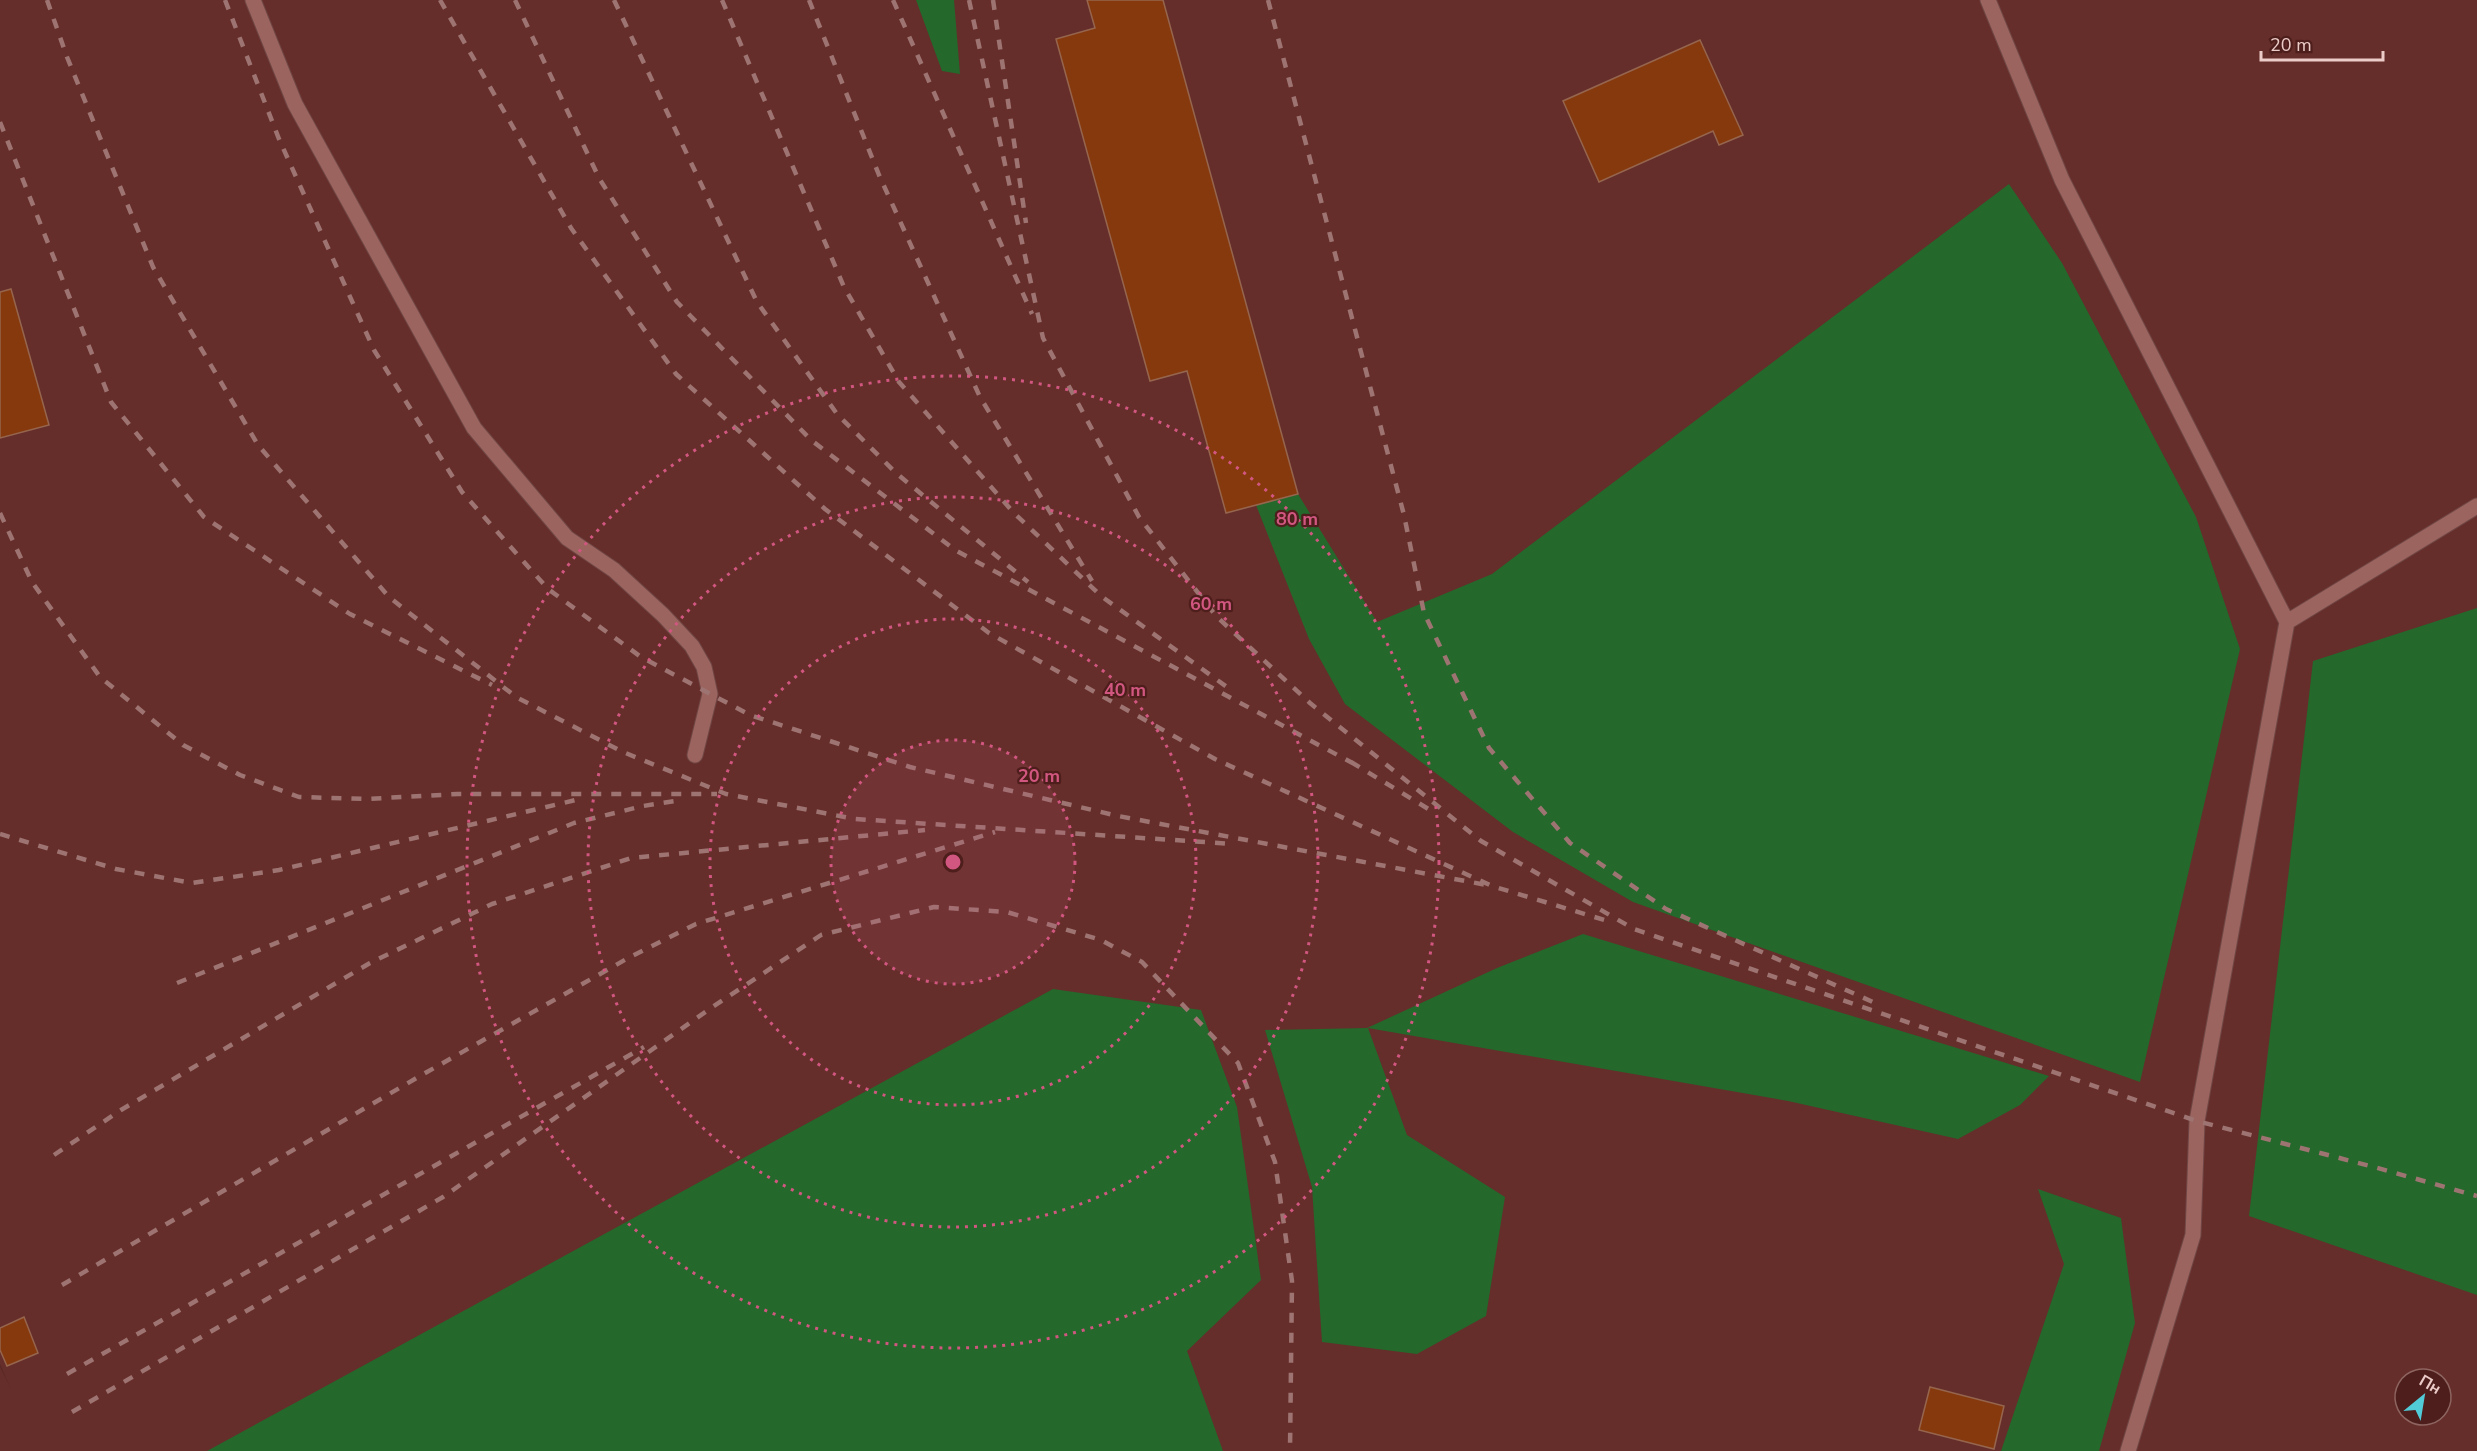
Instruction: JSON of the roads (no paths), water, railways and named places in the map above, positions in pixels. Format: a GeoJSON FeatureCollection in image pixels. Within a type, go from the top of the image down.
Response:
{"type":"FeatureCollection","features":[{"type":"Feature","properties":{"kind":"lane"},"geometry":{"type":"LineString","coordinates":[[253,0],[295,104],[474,428],[567,538],[614,570],[663,615],[692,646],[704,667],[710,694],[695,755]]}},
{"type":"Feature","properties":{"kind":"lane"},"geometry":{"type":"LineString","coordinates":[[1988,0],[2062,180],[2287,622],[2197,1121],[2193,1235],[2128,1451]]}},
{"type":"Feature","properties":{"kind":"lane"},"geometry":{"type":"LineString","coordinates":[[2287,622],[2477,506]]}},
{"type":"Feature","properties":{"kind":"railway"},"geometry":{"type":"LineString","coordinates":[[47,0],[67,57],[153,267],[258,445],[389,597],[516,697],[623,752],[726,794],[855,819],[1234,844]]}},
{"type":"Feature","properties":{"kind":"railway"},"geometry":{"type":"LineString","coordinates":[[225,0],[279,139],[374,350],[462,492],[548,589],[641,657],[750,715],[910,767],[1118,816],[1492,886]]}},
{"type":"Feature","properties":{"kind":"railway"},"geometry":{"type":"LineString","coordinates":[[440,0],[571,228],[676,374],[825,509],[989,633],[1215,759],[1492,886],[1611,922]]}},
{"type":"Feature","properties":{"kind":"railway"},"geometry":{"type":"LineString","coordinates":[[515,0],[599,178],[677,302],[811,440],[955,550],[1358,766]]}},
{"type":"Feature","properties":{"kind":"railway"},"geometry":{"type":"LineString","coordinates":[[614,0],[757,302],[837,414],[896,473],[1028,582]]}},
{"type":"Feature","properties":{"kind":"railway"},"geometry":{"type":"LineString","coordinates":[[722,0],[844,287],[899,382],[1013,512],[1101,596],[1227,687]]}},
{"type":"Feature","properties":{"kind":"railway"},"geometry":{"type":"LineString","coordinates":[[809,0],[879,175],[980,397],[1092,581]]}},
{"type":"Feature","properties":{"kind":"railway"},"geometry":{"type":"LineString","coordinates":[[893,0],[1032,314]]}},
{"type":"Feature","properties":{"kind":"railway"},"geometry":{"type":"LineString","coordinates":[[969,0],[1043,338],[1139,517],[1216,616],[1310,703],[1481,841],[1634,929],[2197,1121],[2477,1196]]}},
{"type":"Feature","properties":{"kind":"railway"},"geometry":{"type":"LineString","coordinates":[[993,0],[1026,223]]}},
{"type":"Feature","properties":{"kind":"railway"},"geometry":{"type":"LineString","coordinates":[[1268,0],[1404,515],[1424,613],[1489,748],[1570,843],[1666,909],[1875,1003]]}},
{"type":"Feature","properties":{"kind":"railway"},"geometry":{"type":"LineString","coordinates":[[0,122],[111,402],[204,517],[350,614],[492,685]]}},
{"type":"Feature","properties":{"kind":"railway"},"geometry":{"type":"LineString","coordinates":[[0,513],[32,582],[100,677],[183,745],[240,775],[299,797],[366,799],[458,794],[717,794]]}},
{"type":"Feature","properties":{"kind":"railway"},"geometry":{"type":"LineString","coordinates":[[1351,762],[1435,813]]}},
{"type":"Feature","properties":{"kind":"railway"},"geometry":{"type":"LineString","coordinates":[[0,834],[116,869],[192,883],[279,870],[580,799]]}},
{"type":"Feature","properties":{"kind":"railway"},"geometry":{"type":"LineString","coordinates":[[177,983],[574,823],[643,806],[682,800]]}},
{"type":"Feature","properties":{"kind":"railway"},"geometry":{"type":"LineString","coordinates":[[54,1155],[121,1110],[370,963],[492,904],[631,858],[925,830]]}},
{"type":"Feature","properties":{"kind":"railway"},"geometry":{"type":"LineString","coordinates":[[62,1285],[420,1076],[630,957],[696,924],[995,832]]}},
{"type":"Feature","properties":{"kind":"railway"},"geometry":{"type":"LineString","coordinates":[[72,1412],[443,1197],[711,1008],[821,935],[934,907],[1007,912],[1101,940],[1142,962],[1238,1063],[1275,1162],[1292,1281],[1290,1451]]}},
{"type":"Feature","properties":{"kind":"railway"},"geometry":{"type":"LineString","coordinates":[[67,1374],[644,1047]]}}]}
